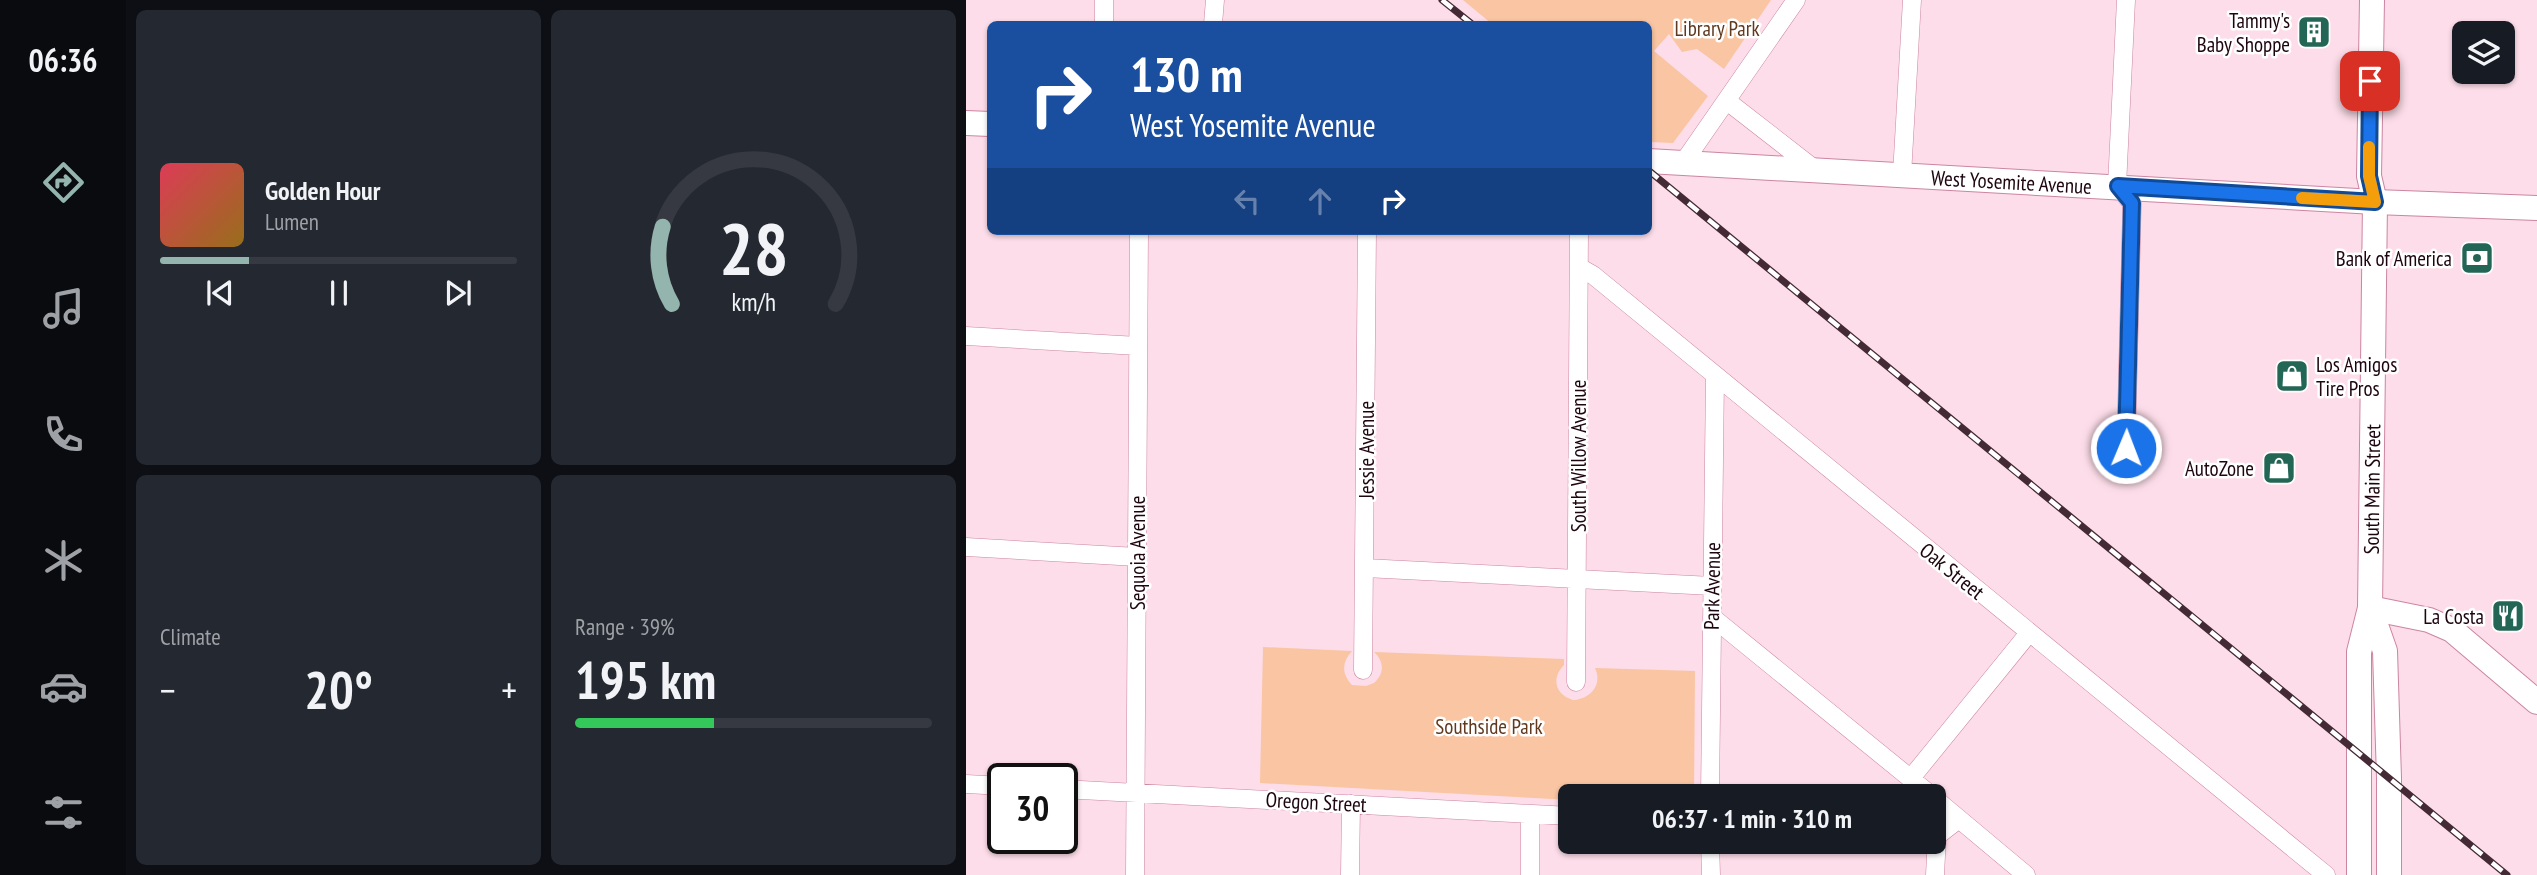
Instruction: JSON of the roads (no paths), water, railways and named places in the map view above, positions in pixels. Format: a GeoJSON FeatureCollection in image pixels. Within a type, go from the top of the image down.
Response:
{"type":"FeatureCollection","features":[{"type":"Feature","properties":{"kind":"main road","name":"South Main Street"},"geometry":{"type":"LineString","coordinates":[[2359,875],[2359,652],[2370,608],[2375,202],[2369,176],[2372,0]]}},
{"type":"Feature","properties":{"kind":"main road"},"geometry":{"type":"LineString","coordinates":[[966,123],[987,124]]}},
{"type":"Feature","properties":{"kind":"main road","name":"West Yosemite Avenue"},"geometry":{"type":"LineString","coordinates":[[1652,161],[2375,202],[2537,208]]}},
{"type":"Feature","properties":{"kind":"main road","name":"South Main Street"},"geometry":{"type":"LineString","coordinates":[[2370,608],[2385,651],[2389,875]]}},
{"type":"Feature","properties":{"kind":"main road"},"geometry":{"type":"LineString","coordinates":[[2370,608],[2429,620],[2452,630],[2537,702]]}},
{"type":"Feature","properties":{"kind":"street"},"geometry":{"type":"LineString","coordinates":[[1104,0],[1104,21]]}},
{"type":"Feature","properties":{"kind":"street"},"geometry":{"type":"LineString","coordinates":[[1213,21],[1215,0]]}},
{"type":"Feature","properties":{"kind":"street"},"geometry":{"type":"LineString","coordinates":[[1683,163],[1796,0]]}},
{"type":"Feature","properties":{"kind":"street"},"geometry":{"type":"LineString","coordinates":[[1902,175],[1912,0]]}},
{"type":"Feature","properties":{"kind":"street"},"geometry":{"type":"LineString","coordinates":[[2126,0],[2118,186],[2132,203],[2126,448]]}},
{"type":"Feature","properties":{"kind":"street"},"geometry":{"type":"LineString","coordinates":[[1727,101],[1817,172]]}},
{"type":"Feature","properties":{"kind":"street","name":"Sequoia Avenue"},"geometry":{"type":"LineString","coordinates":[[1135,875],[1139,235]]}},
{"type":"Feature","properties":{"kind":"street","name":"Jessie Avenue"},"geometry":{"type":"LineString","coordinates":[[1363,670],[1367,235]]}},
{"type":"Feature","properties":{"kind":"street","name":"South Willow Avenue"},"geometry":{"type":"LineString","coordinates":[[1576,682],[1579,235]]}},
{"type":"Feature","properties":{"kind":"street","name":"Oak Street"},"geometry":{"type":"LineString","coordinates":[[1579,267],[1593,275],[2326,875]]}},
{"type":"Feature","properties":{"kind":"street"},"geometry":{"type":"LineString","coordinates":[[966,336],[1138,346]]}},
{"type":"Feature","properties":{"kind":"street","name":"Park Avenue"},"geometry":{"type":"LineString","coordinates":[[1710,784],[1715,376]]}},
{"type":"Feature","properties":{"kind":"street"},"geometry":{"type":"LineString","coordinates":[[966,548],[1137,557]]}},
{"type":"Feature","properties":{"kind":"street"},"geometry":{"type":"LineString","coordinates":[[1365,568],[1712,586]]}},
{"type":"Feature","properties":{"kind":"street"},"geometry":{"type":"LineString","coordinates":[[1712,617],[1918,784]]}},
{"type":"Feature","properties":{"kind":"street"},"geometry":{"type":"LineString","coordinates":[[1911,778],[2029,633]]}},
{"type":"Feature","properties":{"kind":"street"},"geometry":{"type":"LineString","coordinates":[[966,784],[987,785]]}},
{"type":"Feature","properties":{"kind":"street","name":"Oregon Street"},"geometry":{"type":"LineString","coordinates":[[1078,790],[1558,815]]}},
{"type":"Feature","properties":{"kind":"street"},"geometry":{"type":"LineString","coordinates":[[1350,875],[1351,804]]}},
{"type":"Feature","properties":{"kind":"street"},"geometry":{"type":"LineString","coordinates":[[1946,808],[2026,875]]}},
{"type":"Feature","properties":{"kind":"street"},"geometry":{"type":"LineString","coordinates":[[1530,814],[1530,875]]}},
{"type":"Feature","properties":{"kind":"street"},"geometry":{"type":"LineString","coordinates":[[1946,828],[1959,819]]}},
{"type":"Feature","properties":{"kind":"street"},"geometry":{"type":"LineString","coordinates":[[1710,854],[1711,875]]}},
{"type":"Feature","properties":{"kind":"street"},"geometry":{"type":"LineString","coordinates":[[1935,854],[1935,875]]}},
{"type":"Feature","properties":{"kind":"railway"},"geometry":{"type":"LineString","coordinates":[[1442,0],[1468,21]]}},
{"type":"Feature","properties":{"kind":"railway"},"geometry":{"type":"LineString","coordinates":[[1652,173],[2507,875]]}},
{"type":"Feature","properties":{"kind":"place","name":"Tammy's Baby Shoppe"},"geometry":{"type":"Point","coordinates":[2314,32]}},
{"type":"Feature","properties":{"kind":"place","name":"Bank of America"},"geometry":{"type":"Point","coordinates":[2477,258]}},
{"type":"Feature","properties":{"kind":"place","name":"Los Amigos Tire Pros"},"geometry":{"type":"Point","coordinates":[2292,376]}},
{"type":"Feature","properties":{"kind":"place","name":"AutoZone"},"geometry":{"type":"Point","coordinates":[2279,468]}},
{"type":"Feature","properties":{"kind":"place","name":"La Costa"},"geometry":{"type":"Point","coordinates":[2508,616]}},
{"type":"Feature","properties":{"kind":"park label","name":"Library Park"},"geometry":{"type":"Point","coordinates":[1717,28]}},
{"type":"Feature","properties":{"kind":"park label","name":"Southside Park"},"geometry":{"type":"Point","coordinates":[1489,726]}}]}
